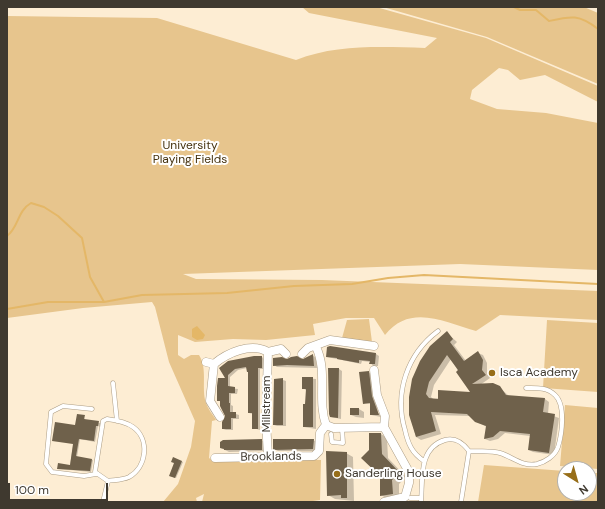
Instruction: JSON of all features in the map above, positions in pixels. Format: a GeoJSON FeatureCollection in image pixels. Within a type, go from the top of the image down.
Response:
{"type":"FeatureCollection","features":[{"type":"Feature","properties":{"kind":"street"},"geometry":{"type":"LineString","coordinates":[[302,354],[308,348],[316,347],[335,340],[374,346]]}},
{"type":"Feature","properties":{"kind":"street"},"geometry":{"type":"LineString","coordinates":[[316,347],[322,364],[322,415],[328,428],[384,427]]}},
{"type":"Feature","properties":{"kind":"street"},"geometry":{"type":"LineString","coordinates":[[220,417],[210,401],[210,363],[233,352],[260,348],[268,352],[281,349],[286,354]]}},
{"type":"Feature","properties":{"kind":"street","name":"Millstream"},"geometry":{"type":"LineString","coordinates":[[268,352],[266,422],[268,456]]}},
{"type":"Feature","properties":{"kind":"street"},"geometry":{"type":"LineString","coordinates":[[374,370],[377,395],[385,416],[384,427],[408,472],[408,499],[384,502]]}},
{"type":"Feature","properties":{"kind":"street","name":"Brooklands"},"geometry":{"type":"LineString","coordinates":[[215,458],[314,456],[319,451],[320,433],[326,425]]}},
{"type":"Feature","properties":{"kind":"lane"},"geometry":{"type":"LineString","coordinates":[[424,461],[414,454],[408,442],[402,420],[400,402],[406,373],[412,361],[427,339],[438,331]]}},
{"type":"Feature","properties":{"kind":"lane"},"geometry":{"type":"LineString","coordinates":[[113,383],[117,421]]}},
{"type":"Feature","properties":{"kind":"lane"},"geometry":{"type":"LineString","coordinates":[[408,499],[421,500],[424,461],[428,452],[435,444],[445,440],[456,440],[469,451],[499,453],[520,463],[527,464],[536,464],[546,460],[554,454],[558,448],[563,409],[555,394],[545,389],[526,388]]}},
{"type":"Feature","properties":{"kind":"lane"},"geometry":{"type":"LineString","coordinates":[[92,409],[63,406],[51,412],[46,464],[52,472],[61,475],[96,474],[108,481],[126,478],[134,474],[144,457],[143,442],[138,431],[128,424],[106,419],[103,421],[96,474]]}},
{"type":"Feature","properties":{"kind":"lane"},"geometry":{"type":"LineString","coordinates":[[331,434],[332,442],[343,443],[342,428]]}},
{"type":"Feature","properties":{"kind":"lane"},"geometry":{"type":"LineString","coordinates":[[462,502],[469,451]]}},
{"type":"Feature","properties":{"kind":"lane"},"geometry":{"type":"LineString","coordinates":[[104,502],[108,481]]}},
{"type":"Feature","properties":{"kind":"green space","name":"University Playing Fields"},"geometry":{"type":"Polygon","coordinates":[[[302,7],[376,7],[486,38],[598,86],[598,102],[545,75],[520,80],[508,70],[499,68],[472,90],[470,99],[497,109],[546,113],[598,123],[598,270],[460,264],[183,274],[196,279],[322,280],[598,291],[598,320],[500,315],[476,331],[440,320],[417,317],[405,320],[395,325],[385,335],[374,318],[346,318],[313,324],[315,335],[266,340],[233,339],[195,342],[178,335],[178,355],[184,359],[191,355],[199,355],[202,360],[206,403],[216,420],[212,421],[209,458],[212,460],[321,460],[320,500],[306,502],[202,502],[204,494],[196,498],[197,502],[163,502],[178,484],[191,447],[195,421],[169,362],[155,307],[152,302],[83,308],[7,318],[7,16],[157,18],[296,60],[327,51],[343,49],[376,47],[425,48],[437,38],[309,13],[302,7]]]}},
{"type":"Feature","properties":{"kind":"green space"},"geometry":{"type":"Polygon","coordinates":[[[383,7],[584,7],[598,13],[598,84],[487,37],[383,7]]]}},
{"type":"Feature","properties":{"kind":"green space"},"geometry":{"type":"Polygon","coordinates":[[[369,319],[372,342],[342,338],[347,320],[369,319]]]}},
{"type":"Feature","properties":{"kind":"green space"},"geometry":{"type":"Polygon","coordinates":[[[547,320],[598,323],[598,392],[543,388],[547,320]]]}},
{"type":"Feature","properties":{"kind":"green space"},"geometry":{"type":"Polygon","coordinates":[[[565,405],[598,408],[598,469],[597,461],[560,461],[565,405]]]}},
{"type":"Feature","properties":{"kind":"green space"},"geometry":{"type":"Polygon","coordinates":[[[484,465],[557,470],[557,501],[597,501],[598,473],[598,502],[478,502],[484,465]]]}},
{"type":"Feature","properties":{"kind":"shaded area"},"geometry":{"type":"Polygon","coordinates":[[[197,326],[205,335],[203,339],[197,340],[192,337],[192,329],[197,326]]]}},
{"type":"Feature","properties":{"kind":"building"},"geometry":{"type":"Polygon","coordinates":[[[447,331],[453,339],[450,342],[464,361],[478,351],[483,360],[482,370],[486,375],[472,384],[493,383],[500,386],[506,395],[545,398],[543,412],[555,414],[549,453],[528,450],[530,434],[500,431],[493,437],[484,439],[486,426],[475,422],[467,414],[431,412],[436,431],[416,437],[409,415],[409,397],[412,379],[420,361],[430,346],[447,331]],[[447,355],[429,382],[426,394],[429,398],[438,399],[438,390],[470,392],[456,372],[458,370],[447,355]]]}},
{"type":"Feature","properties":{"kind":"building"},"geometry":{"type":"Polygon","coordinates":[[[330,346],[376,353],[375,364],[369,364],[370,361],[359,360],[359,363],[326,357],[327,347],[330,346]]]}},
{"type":"Feature","properties":{"kind":"building"},"geometry":{"type":"Polygon","coordinates":[[[313,354],[314,366],[273,366],[273,358],[282,357],[287,359],[297,356],[303,359],[313,354]]]}},
{"type":"Feature","properties":{"kind":"building"},"geometry":{"type":"Polygon","coordinates":[[[262,356],[262,368],[258,368],[258,429],[252,429],[252,413],[248,413],[248,372],[246,367],[235,369],[228,375],[228,386],[235,387],[235,393],[229,393],[230,412],[236,412],[236,418],[231,418],[231,429],[222,429],[222,422],[225,416],[220,406],[220,401],[217,401],[217,386],[218,378],[225,378],[219,368],[228,361],[262,356]]]}},
{"type":"Feature","properties":{"kind":"building"},"geometry":{"type":"Polygon","coordinates":[[[328,368],[339,368],[338,418],[330,417],[329,414],[328,368]]]}},
{"type":"Feature","properties":{"kind":"building"},"geometry":{"type":"Polygon","coordinates":[[[369,371],[372,396],[379,415],[370,415],[370,403],[363,404],[359,372],[369,371]]]}},
{"type":"Feature","properties":{"kind":"building"},"geometry":{"type":"Polygon","coordinates":[[[302,377],[313,377],[313,427],[303,427],[303,404],[305,404],[306,389],[302,389],[302,377]]]}},
{"type":"Feature","properties":{"kind":"building"},"geometry":{"type":"Polygon","coordinates":[[[283,378],[283,425],[273,425],[274,379],[283,378]]]}},
{"type":"Feature","properties":{"kind":"building"},"geometry":{"type":"Polygon","coordinates":[[[350,408],[359,408],[359,415],[350,415],[350,408]]]}},
{"type":"Feature","properties":{"kind":"building"},"geometry":{"type":"Polygon","coordinates":[[[77,414],[85,415],[84,419],[99,421],[98,426],[96,426],[94,441],[79,439],[76,456],[92,459],[90,471],[57,469],[58,463],[70,465],[73,444],[52,441],[55,422],[75,425],[77,414]]]}},
{"type":"Feature","properties":{"kind":"building"},"geometry":{"type":"Polygon","coordinates":[[[369,433],[381,433],[382,454],[400,473],[392,480],[393,494],[380,496],[380,476],[361,458],[369,450],[369,433]]]}},
{"type":"Feature","properties":{"kind":"building"},"geometry":{"type":"Polygon","coordinates":[[[262,439],[262,450],[224,450],[220,448],[220,442],[223,440],[262,439]]]}},
{"type":"Feature","properties":{"kind":"building"},"geometry":{"type":"Polygon","coordinates":[[[273,439],[314,439],[313,449],[273,450],[273,439]]]}},
{"type":"Feature","properties":{"kind":"building","name":"Sanderling House"},"geometry":{"type":"Polygon","coordinates":[[[326,451],[347,452],[347,498],[341,498],[341,495],[327,496],[326,451]]]}},
{"type":"Feature","properties":{"kind":"building"},"geometry":{"type":"Polygon","coordinates":[[[173,457],[182,461],[175,478],[169,476],[174,463],[171,462],[173,457]]]}},
{"type":"Feature","properties":{"kind":"waterway"},"geometry":{"type":"LineString","coordinates":[[514,7],[520,10],[536,10],[549,21],[569,17],[580,19],[598,29]]}},
{"type":"Feature","properties":{"kind":"waterway"},"geometry":{"type":"LineString","coordinates":[[7,236],[14,228],[23,210],[31,203],[44,207],[58,216],[82,238],[90,277],[104,302]]}},
{"type":"Feature","properties":{"kind":"waterway"},"geometry":{"type":"LineString","coordinates":[[7,309],[48,302],[104,302],[142,295],[227,293],[294,286],[352,284],[388,278],[424,275],[598,284]]}},
{"type":"Feature","properties":{"kind":"place","name":"Isca Academy"},"geometry":{"type":"Point","coordinates":[492,373]}},
{"type":"Feature","properties":{"kind":"place","name":"Sanderling House"},"geometry":{"type":"Point","coordinates":[337,474]}}]}
